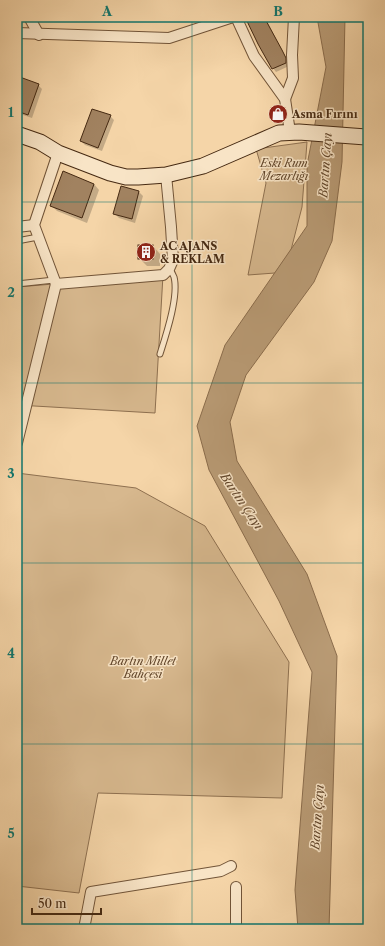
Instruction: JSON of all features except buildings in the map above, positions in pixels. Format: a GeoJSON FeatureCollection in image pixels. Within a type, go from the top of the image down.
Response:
{"type":"FeatureCollection","features":[{"type":"Feature","properties":{"kind":"main road"},"geometry":{"type":"LineString","coordinates":[[17,134],[40,142],[58,153],[110,174],[126,177],[166,175],[202,166],[279,133],[295,132],[367,138]]}},
{"type":"Feature","properties":{"kind":"street"},"geometry":{"type":"LineString","coordinates":[[29,17],[39,34]]}},
{"type":"Feature","properties":{"kind":"street"},"geometry":{"type":"LineString","coordinates":[[17,33],[169,38],[234,17],[254,56],[285,99],[295,132]]}},
{"type":"Feature","properties":{"kind":"street"},"geometry":{"type":"LineString","coordinates":[[285,99],[293,78],[292,55],[294,17]]}},
{"type":"Feature","properties":{"kind":"street"},"geometry":{"type":"LineString","coordinates":[[17,443],[55,282],[34,225],[58,153]]}},
{"type":"Feature","properties":{"kind":"street"},"geometry":{"type":"LineString","coordinates":[[55,282],[163,275],[173,260],[166,175]]}},
{"type":"Feature","properties":{"kind":"street"},"geometry":{"type":"LineString","coordinates":[[17,227],[34,225]]}},
{"type":"Feature","properties":{"kind":"street"},"geometry":{"type":"LineString","coordinates":[[84,929],[91,892],[221,871],[231,866]]}},
{"type":"Feature","properties":{"kind":"street"},"geometry":{"type":"LineString","coordinates":[[236,887],[236,929]]}},
{"type":"Feature","properties":{"kind":"lane"},"geometry":{"type":"LineString","coordinates":[[17,241],[38,237]]}},
{"type":"Feature","properties":{"kind":"lane"},"geometry":{"type":"LineString","coordinates":[[160,354],[168,331],[175,288],[174,277],[169,268]]}},
{"type":"Feature","properties":{"kind":"lane"},"geometry":{"type":"LineString","coordinates":[[17,284],[55,282]]}},
{"type":"Feature","properties":{"kind":"green space","name":"Eski Rum Mezarlığı"},"geometry":{"type":"Polygon","coordinates":[[[307,142],[302,207],[291,250],[275,273],[248,275],[266,183],[256,149],[307,142]]]}},
{"type":"Feature","properties":{"kind":"green space"},"geometry":{"type":"Polygon","coordinates":[[[163,275],[155,413],[17,405],[17,325],[21,325],[17,287],[163,275]]]}},
{"type":"Feature","properties":{"kind":"green space","name":"Bartın Millet Bahçesi"},"geometry":{"type":"Polygon","coordinates":[[[17,473],[136,488],[205,526],[289,662],[282,798],[98,793],[79,893],[17,886],[17,473]]]}},
{"type":"Feature","properties":{"kind":"water","name":"Bartın Çayı"},"geometry":{"type":"Polygon","coordinates":[[[317,17],[345,17],[342,162],[332,241],[314,282],[246,375],[230,422],[237,461],[307,574],[337,656],[329,929],[298,929],[295,890],[312,672],[279,601],[209,470],[197,426],[225,345],[307,226],[307,165],[326,67],[317,17]]]}},
{"type":"Feature","properties":{"kind":"place","name":"Asma Fırını"},"geometry":{"type":"Point","coordinates":[278,114]}},
{"type":"Feature","properties":{"kind":"place","name":"AC AJANS & REKLAM"},"geometry":{"type":"Point","coordinates":[146,252]}}]}
